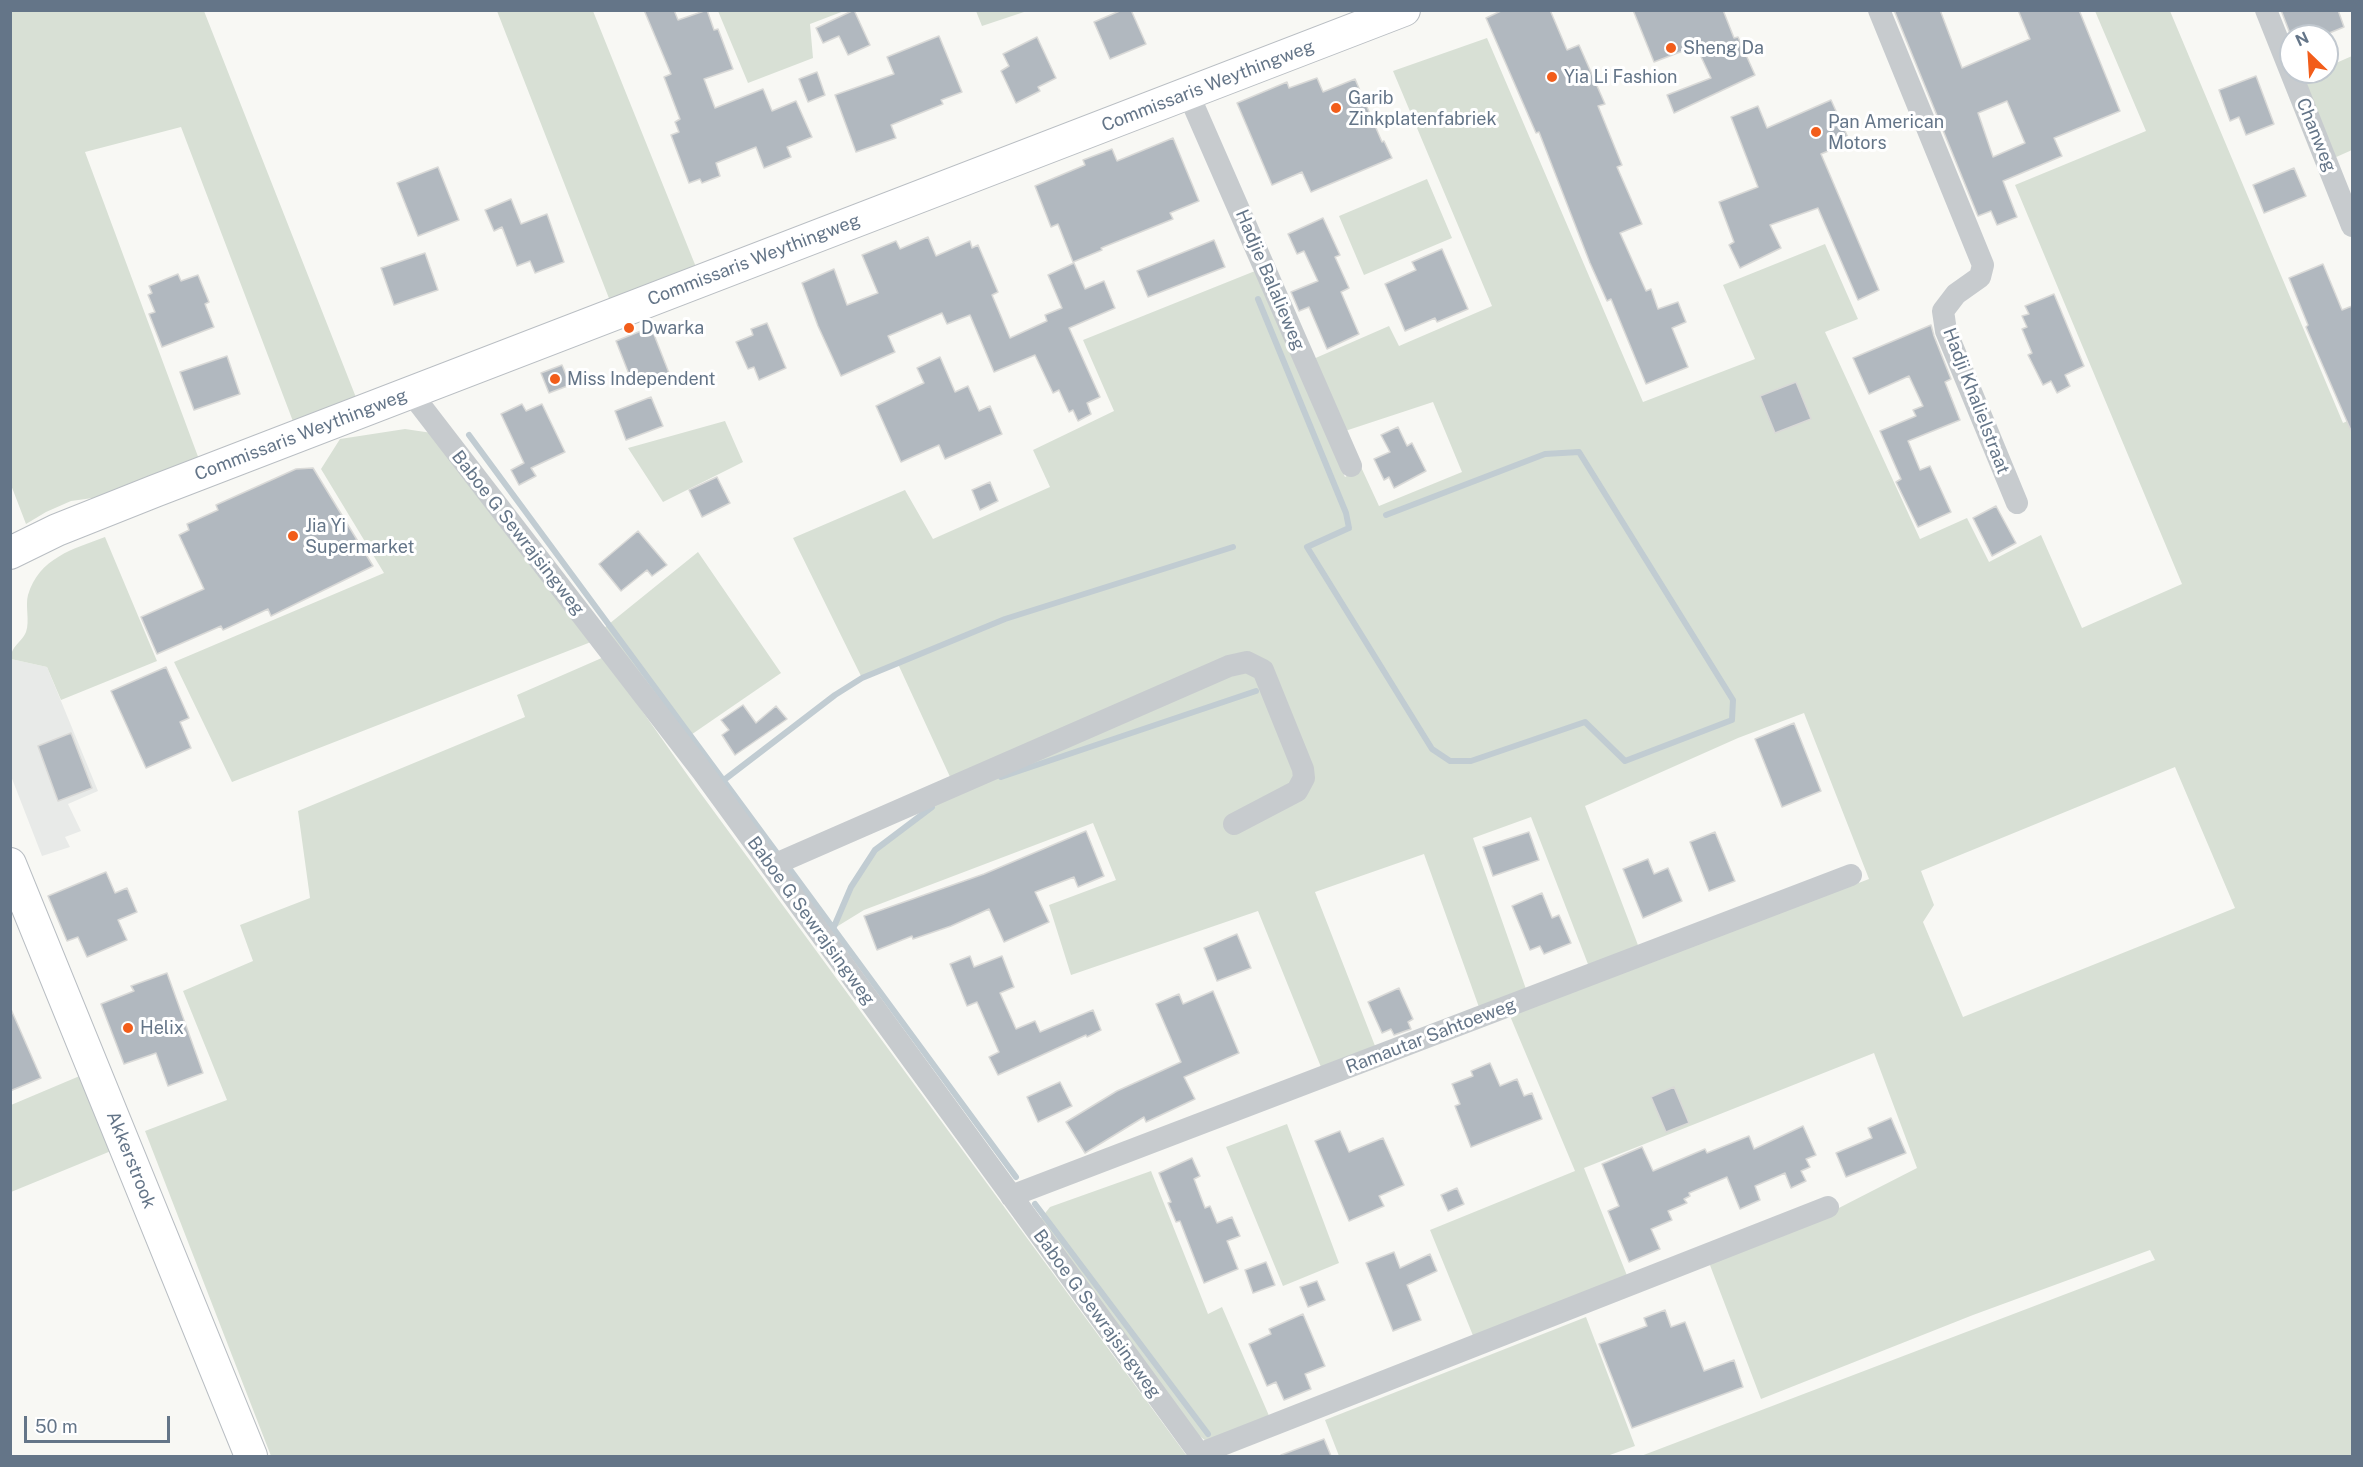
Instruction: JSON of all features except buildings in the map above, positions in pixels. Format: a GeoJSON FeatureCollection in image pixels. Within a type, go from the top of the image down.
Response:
{"type":"FeatureCollection","features":[{"type":"Feature","properties":{"kind":"main road","name":"Commissaris Weythingweg"},"geometry":{"type":"LineString","coordinates":[[10,553],[38,538],[1404,10]]}},
{"type":"Feature","properties":{"kind":"main road","name":"Commissaris Weythingweg"},"geometry":{"type":"LineString","coordinates":[[10,566],[38,538]]}},
{"type":"Feature","properties":{"kind":"main road","name":"Akkerstrook"},"geometry":{"type":"LineString","coordinates":[[10,864],[251,1456]]}},
{"type":"Feature","properties":{"kind":"street","name":"Hadji Khalielstraat"},"geometry":{"type":"LineString","coordinates":[[1879,10],[1983,265],[1980,278],[1956,294],[1943,311],[1946,331],[2017,503]]}},
{"type":"Feature","properties":{"kind":"street","name":"Chanweg"},"geometry":{"type":"LineString","coordinates":[[2266,10],[2352,226]]}},
{"type":"Feature","properties":{"kind":"street","name":"Hadjie Balalieweg"},"geometry":{"type":"LineString","coordinates":[[1188,93],[1351,466]]}},
{"type":"Feature","properties":{"kind":"street","name":"Baboe G Sewrajsingweg"},"geometry":{"type":"LineString","coordinates":[[411,393],[702,771],[1200,1455]]}},
{"type":"Feature","properties":{"kind":"street"},"geometry":{"type":"LineString","coordinates":[[771,866],[1228,666],[1247,662],[1263,670],[1303,769],[1304,778],[1297,790],[1234,824]]}},
{"type":"Feature","properties":{"kind":"street","name":"Ramautar Sahtoeweg"},"geometry":{"type":"LineString","coordinates":[[1011,1196],[1851,875]]}},
{"type":"Feature","properties":{"kind":"street"},"geometry":{"type":"LineString","coordinates":[[1200,1455],[1828,1206]]}},
{"type":"Feature","properties":{"kind":"shaded area"},"geometry":{"type":"Polygon","coordinates":[[[976,10],[1027,11],[982,26],[976,10]]]}},
{"type":"Feature","properties":{"kind":"shaded area"},"geometry":{"type":"Polygon","coordinates":[[[11,11],[204,11],[357,400],[294,424],[181,127],[85,152],[200,462],[114,495],[71,501],[26,524],[11,485],[11,11]]]}},
{"type":"Feature","properties":{"kind":"shaded area"},"geometry":{"type":"Polygon","coordinates":[[[497,11],[593,11],[698,272],[612,306],[497,11]]]}},
{"type":"Feature","properties":{"kind":"shaded area"},"geometry":{"type":"Polygon","coordinates":[[[718,11],[844,11],[810,24],[813,58],[748,83],[718,11]]]}},
{"type":"Feature","properties":{"kind":"shaded area"},"geometry":{"type":"Polygon","coordinates":[[[2095,11],[2170,11],[2343,423],[2352,419],[2352,1456],[1641,1456],[2155,1260],[2150,1250],[1973,1315],[1761,1399],[1708,1260],[1831,1212],[1917,1168],[1874,1053],[1584,1168],[1628,1278],[1474,1338],[1430,1230],[1575,1171],[1510,1016],[1869,879],[1804,713],[1738,738],[1585,806],[1641,953],[1591,972],[1531,817],[1473,838],[1527,992],[1480,1010],[1424,854],[1315,892],[1377,1051],[1323,1072],[1258,911],[1071,975],[1049,905],[1116,880],[1093,823],[864,910],[833,929],[851,887],[875,850],[946,796],[957,792],[898,664],[862,678],[793,538],[905,490],[933,539],[1050,487],[1033,450],[1114,411],[1083,340],[1255,271],[1345,477],[1361,467],[1379,506],[1462,472],[1433,402],[1342,432],[1311,360],[1389,326],[1399,346],[1492,306],[1393,71],[1487,38],[1643,402],[1755,359],[1723,285],[1825,244],[1858,319],[1825,332],[1920,539],[1967,518],[1989,562],[2041,535],[2082,628],[2182,584],[2015,185],[2146,131],[2095,11]],[[2175,767],[1921,871],[1934,905],[1923,922],[1963,1017],[2235,908],[2175,767]]]}},
{"type":"Feature","properties":{"kind":"shaded area"},"geometry":{"type":"Polygon","coordinates":[[[2352,56],[2352,150],[2334,158],[2301,84],[2339,84],[2339,62],[2352,56]]]}},
{"type":"Feature","properties":{"kind":"shaded area"},"geometry":{"type":"Polygon","coordinates":[[[1427,179],[1452,238],[1364,275],[1339,216],[1427,179]]]}},
{"type":"Feature","properties":{"kind":"shaded area"},"geometry":{"type":"Polygon","coordinates":[[[725,421],[743,462],[663,502],[628,448],[725,421]]]}},
{"type":"Feature","properties":{"kind":"shaded area"},"geometry":{"type":"Polygon","coordinates":[[[405,429],[432,433],[591,642],[232,782],[174,662],[384,573],[321,469],[340,439],[405,429]]]}},
{"type":"Feature","properties":{"kind":"shaded area"},"geometry":{"type":"Polygon","coordinates":[[[105,537],[157,661],[61,700],[47,667],[11,659],[11,655],[26,632],[28,595],[40,572],[69,551],[105,537]]]}},
{"type":"Feature","properties":{"kind":"shaded area"},"geometry":{"type":"Polygon","coordinates":[[[698,552],[781,673],[685,739],[604,628],[698,552]]]}},
{"type":"Feature","properties":{"kind":"shaded area"},"geometry":{"type":"Polygon","coordinates":[[[604,657],[696,787],[1187,1456],[271,1456],[145,1131],[227,1100],[183,991],[253,961],[240,925],[310,898],[298,811],[525,717],[517,695],[604,657]]]}},
{"type":"Feature","properties":{"kind":"shaded area"},"geometry":{"type":"Polygon","coordinates":[[[11,659],[47,667],[98,791],[68,804],[81,831],[65,837],[70,847],[42,856],[11,776],[11,659]]]}},
{"type":"Feature","properties":{"kind":"shaded area"},"geometry":{"type":"Polygon","coordinates":[[[82,1075],[111,1151],[11,1192],[11,1105],[82,1075]]]}},
{"type":"Feature","properties":{"kind":"shaded area"},"geometry":{"type":"Polygon","coordinates":[[[1287,1124],[1339,1263],[1283,1286],[1226,1147],[1287,1124]]]}},
{"type":"Feature","properties":{"kind":"shaded area"},"geometry":{"type":"Polygon","coordinates":[[[1151,1171],[1208,1314],[1222,1307],[1270,1418],[1206,1441],[1198,1435],[1038,1222],[1050,1207],[1151,1171]]]}},
{"type":"Feature","properties":{"kind":"shaded area"},"geometry":{"type":"Polygon","coordinates":[[[1586,1317],[1635,1446],[1607,1456],[1339,1456],[1325,1420],[1586,1317]]]}},
{"type":"Feature","properties":{"kind":"waterway"},"geometry":{"type":"LineString","coordinates":[[1258,299],[1346,513],[1349,528],[1307,547],[1432,749],[1450,761],[1471,761],[1585,722],[1625,761],[1732,720],[1733,700],[1579,452],[1545,454],[1386,515]]}},
{"type":"Feature","properties":{"kind":"waterway"},"geometry":{"type":"LineString","coordinates":[[469,435],[777,853]]}},
{"type":"Feature","properties":{"kind":"waterway"},"geometry":{"type":"LineString","coordinates":[[724,780],[835,695],[862,678],[1005,619],[1233,547]]}},
{"type":"Feature","properties":{"kind":"waterway"},"geometry":{"type":"LineString","coordinates":[[1001,777],[1256,691]]}},
{"type":"Feature","properties":{"kind":"waterway"},"geometry":{"type":"LineString","coordinates":[[833,929],[851,887],[875,850],[932,807]]}},
{"type":"Feature","properties":{"kind":"waterway"},"geometry":{"type":"LineString","coordinates":[[789,868],[1016,1177]]}},
{"type":"Feature","properties":{"kind":"waterway"},"geometry":{"type":"LineString","coordinates":[[1035,1204],[1208,1434]]}},
{"type":"Feature","properties":{"kind":"place","name":"Sheng Da"},"geometry":{"type":"Point","coordinates":[1671,48]}},
{"type":"Feature","properties":{"kind":"place","name":"Yia Li Fashion"},"geometry":{"type":"Point","coordinates":[1552,77]}},
{"type":"Feature","properties":{"kind":"place","name":"Garib Zinkplatenfabriek"},"geometry":{"type":"Point","coordinates":[1336,108]}},
{"type":"Feature","properties":{"kind":"place","name":"Pan American Motors"},"geometry":{"type":"Point","coordinates":[1816,132]}},
{"type":"Feature","properties":{"kind":"place","name":"Dwarka"},"geometry":{"type":"Point","coordinates":[629,328]}},
{"type":"Feature","properties":{"kind":"place","name":"Miss Independent"},"geometry":{"type":"Point","coordinates":[555,379]}},
{"type":"Feature","properties":{"kind":"place","name":"Jia Yi Supermarket"},"geometry":{"type":"Point","coordinates":[293,536]}},
{"type":"Feature","properties":{"kind":"place","name":"Helix"},"geometry":{"type":"Point","coordinates":[128,1028]}}]}
